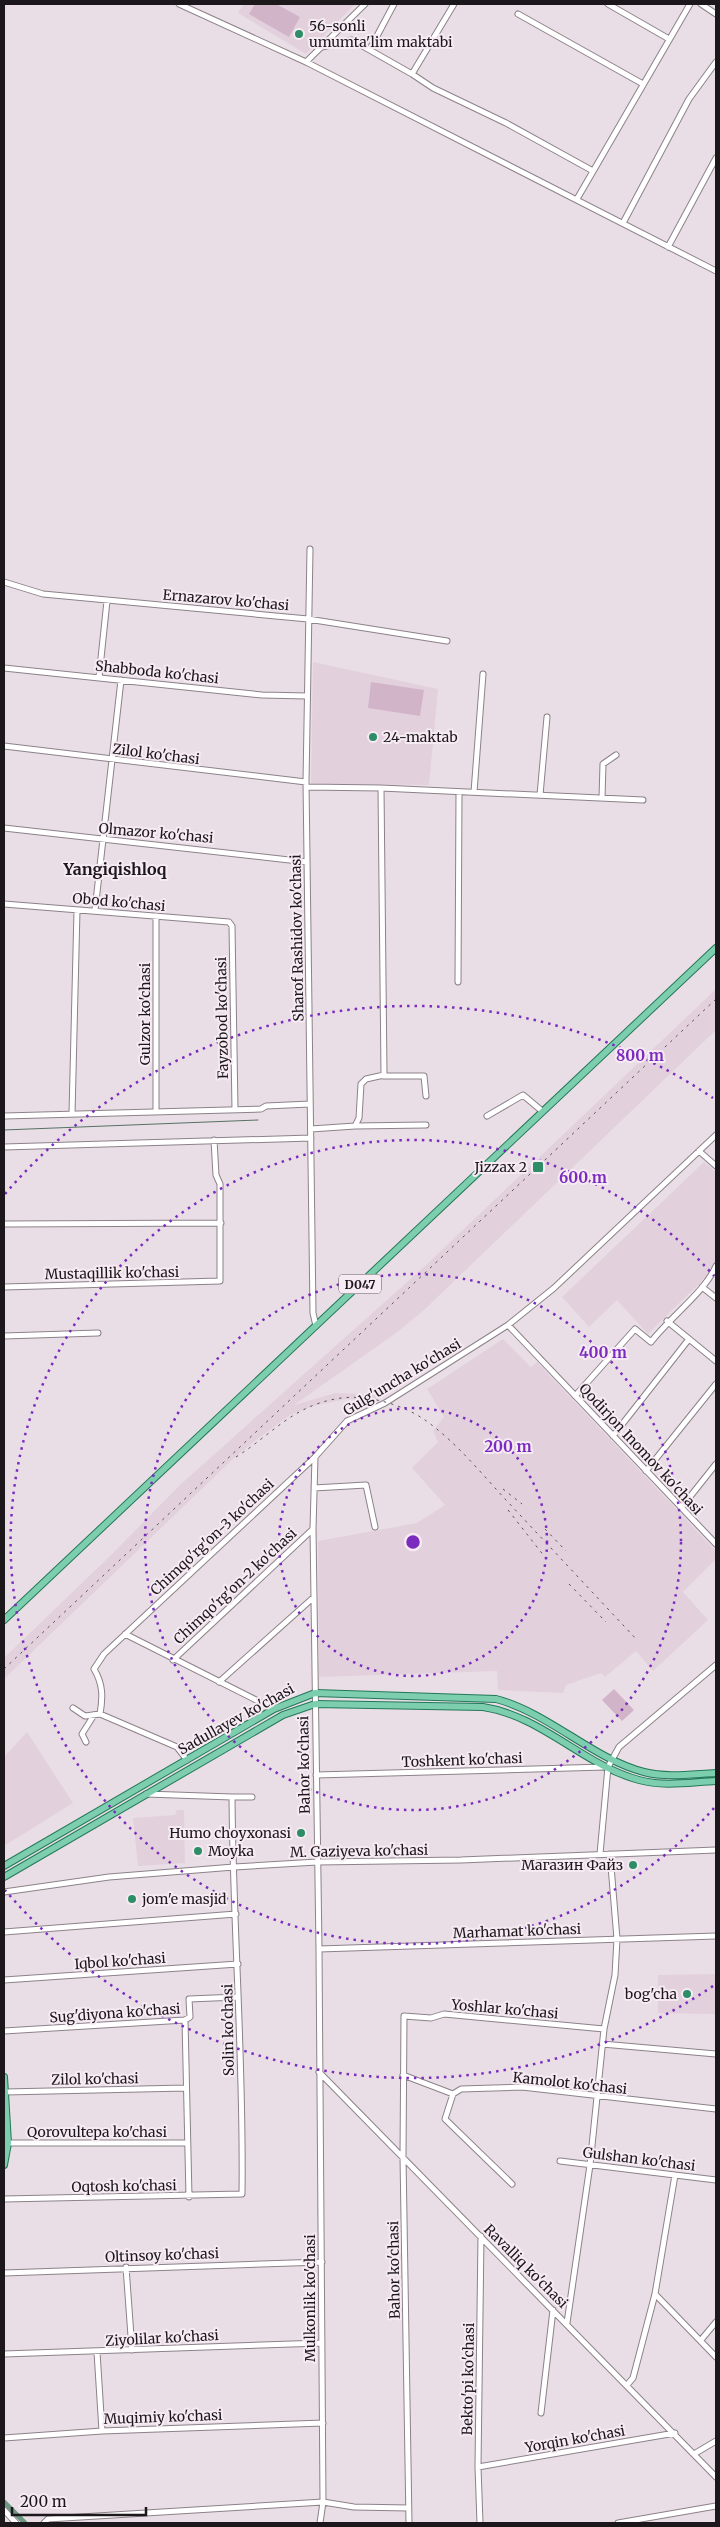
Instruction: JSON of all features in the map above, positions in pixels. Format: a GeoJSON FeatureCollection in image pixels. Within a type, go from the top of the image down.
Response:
{"type":"FeatureCollection","features":[{"type":"Feature","properties":{"kind":"main road","name":"D047"},"geometry":{"type":"LineString","coordinates":[[4,1620],[716,948]]}},
{"type":"Feature","properties":{"kind":"main road","name":"Sadullayev ko'chasi"},"geometry":{"type":"LineString","coordinates":[[4,1866],[274,1709],[314,1693],[496,1700],[529,1712],[612,1759],[635,1769],[651,1774],[716,1773]]}},
{"type":"Feature","properties":{"kind":"main road"},"geometry":{"type":"LineString","coordinates":[[4,1877],[283,1715],[315,1704],[483,1707],[499,1710],[529,1722],[608,1767],[630,1777],[654,1783],[716,1781]]}},
{"type":"Feature","properties":{"kind":"main road"},"geometry":{"type":"LineString","coordinates":[[4,2077],[8,2143],[4,2165]]}},
{"type":"Feature","properties":{"kind":"street"},"geometry":{"type":"LineString","coordinates":[[179,4],[306,62],[716,270]]}},
{"type":"Feature","properties":{"kind":"street"},"geometry":{"type":"LineString","coordinates":[[306,62],[365,4]]}},
{"type":"Feature","properties":{"kind":"street"},"geometry":{"type":"LineString","coordinates":[[370,49],[394,4]]}},
{"type":"Feature","properties":{"kind":"street"},"geometry":{"type":"LineString","coordinates":[[412,74],[454,4]]}},
{"type":"Feature","properties":{"kind":"street"},"geometry":{"type":"LineString","coordinates":[[608,4],[669,39]]}},
{"type":"Feature","properties":{"kind":"street"},"geometry":{"type":"LineString","coordinates":[[577,199],[690,4]]}},
{"type":"Feature","properties":{"kind":"street"},"geometry":{"type":"LineString","coordinates":[[701,4],[716,14]]}},
{"type":"Feature","properties":{"kind":"street"},"geometry":{"type":"LineString","coordinates":[[518,14],[643,84]]}},
{"type":"Feature","properties":{"kind":"street"},"geometry":{"type":"LineString","coordinates":[[322,47],[352,40],[412,74],[432,88],[506,123],[593,170]]}},
{"type":"Feature","properties":{"kind":"street"},"geometry":{"type":"LineString","coordinates":[[623,223],[689,99],[716,62]]}},
{"type":"Feature","properties":{"kind":"street"},"geometry":{"type":"LineString","coordinates":[[668,247],[716,158]]}},
{"type":"Feature","properties":{"kind":"street","name":"Sharof Rashidov ko'chasi"},"geometry":{"type":"LineString","coordinates":[[310,549],[306,785],[313,1313],[316,1326]]}},
{"type":"Feature","properties":{"kind":"street","name":"Ernazarov ko'chasi"},"geometry":{"type":"LineString","coordinates":[[4,582],[43,594],[308,618],[447,642]]}},
{"type":"Feature","properties":{"kind":"street"},"geometry":{"type":"LineString","coordinates":[[99,677],[107,601]]}},
{"type":"Feature","properties":{"kind":"street","name":"Shabboda ko'chasi"},"geometry":{"type":"LineString","coordinates":[[4,668],[262,695],[307,696]]}},
{"type":"Feature","properties":{"kind":"street"},"geometry":{"type":"LineString","coordinates":[[474,792],[483,674]]}},
{"type":"Feature","properties":{"kind":"street"},"geometry":{"type":"LineString","coordinates":[[95,910],[121,680]]}},
{"type":"Feature","properties":{"kind":"street"},"geometry":{"type":"LineString","coordinates":[[540,795],[547,717]]}},
{"type":"Feature","properties":{"kind":"street","name":"Zilol ko'chasi"},"geometry":{"type":"LineString","coordinates":[[4,746],[306,785],[642,800]]}},
{"type":"Feature","properties":{"kind":"street"},"geometry":{"type":"LineString","coordinates":[[602,798],[603,764],[616,755]]}},
{"type":"Feature","properties":{"kind":"street"},"geometry":{"type":"LineString","coordinates":[[381,788],[383,1076]]}},
{"type":"Feature","properties":{"kind":"street"},"geometry":{"type":"LineString","coordinates":[[458,982],[459,792]]}},
{"type":"Feature","properties":{"kind":"street","name":"Olmazor ko'chasi"},"geometry":{"type":"LineString","coordinates":[[4,828],[307,862]]}},
{"type":"Feature","properties":{"kind":"street","name":"Obod ko'chasi"},"geometry":{"type":"LineString","coordinates":[[4,904],[224,921],[232,926]]}},
{"type":"Feature","properties":{"kind":"street"},"geometry":{"type":"LineString","coordinates":[[72,1114],[77,910]]}},
{"type":"Feature","properties":{"kind":"street","name":"Gulzor ko'chasi"},"geometry":{"type":"LineString","coordinates":[[156,916],[156,1111]]}},
{"type":"Feature","properties":{"kind":"street","name":"Fayzobod ko'chasi"},"geometry":{"type":"LineString","coordinates":[[232,926],[235,1110]]}},
{"type":"Feature","properties":{"kind":"street"},"geometry":{"type":"LineString","coordinates":[[355,1126],[359,1118],[361,1084],[366,1079],[383,1076],[424,1076],[426,1096]]}},
{"type":"Feature","properties":{"kind":"street"},"geometry":{"type":"LineString","coordinates":[[488,1116],[523,1095],[542,1111]]}},
{"type":"Feature","properties":{"kind":"street"},"geometry":{"type":"LineString","coordinates":[[4,1116],[235,1110],[310,1104]]}},
{"type":"Feature","properties":{"kind":"street"},"geometry":{"type":"LineString","coordinates":[[311,1129],[426,1125]]}},
{"type":"Feature","properties":{"kind":"street","name":"Gulg'uncha ko'chasi"},"geometry":{"type":"LineString","coordinates":[[315,1457],[347,1421],[385,1403],[508,1325],[554,1288],[716,1135]]}},
{"type":"Feature","properties":{"kind":"street"},"geometry":{"type":"LineString","coordinates":[[4,1147],[311,1138]]}},
{"type":"Feature","properties":{"kind":"street"},"geometry":{"type":"LineString","coordinates":[[4,1224],[221,1223],[220,1184],[216,1175],[214,1140]]}},
{"type":"Feature","properties":{"kind":"street"},"geometry":{"type":"LineString","coordinates":[[699,1152],[716,1166]]}},
{"type":"Feature","properties":{"kind":"street","name":"Mustaqillik ko'chasi"},"geometry":{"type":"LineString","coordinates":[[4,1287],[220,1281],[221,1223]]}},
{"type":"Feature","properties":{"kind":"street"},"geometry":{"type":"LineString","coordinates":[[575,1396],[635,1329],[651,1342],[667,1321],[702,1287],[716,1266]]}},
{"type":"Feature","properties":{"kind":"street"},"geometry":{"type":"LineString","coordinates":[[702,1287],[716,1298]]}},
{"type":"Feature","properties":{"kind":"street"},"geometry":{"type":"LineString","coordinates":[[667,1321],[716,1361]]}},
{"type":"Feature","properties":{"kind":"street","name":"Qodirjon Inomov ko'chasi"},"geometry":{"type":"LineString","coordinates":[[508,1325],[716,1543]]}},
{"type":"Feature","properties":{"kind":"street"},"geometry":{"type":"LineString","coordinates":[[4,1336],[98,1332]]}},
{"type":"Feature","properties":{"kind":"street"},"geometry":{"type":"LineString","coordinates":[[613,1436],[689,1339]]}},
{"type":"Feature","properties":{"kind":"street"},"geometry":{"type":"LineString","coordinates":[[646,1471],[716,1384]]}},
{"type":"Feature","properties":{"kind":"street","name":"Bahor ko'chasi"},"geometry":{"type":"LineString","coordinates":[[315,1457],[313,1530],[314,1693],[319,1949],[319,2072]]}},
{"type":"Feature","properties":{"kind":"street","name":"Chimqo'rg'on-3 ko'chasi"},"geometry":{"type":"LineString","coordinates":[[97,1714],[103,1696],[99,1676],[94,1669],[104,1654],[315,1457]]}},
{"type":"Feature","properties":{"kind":"street"},"geometry":{"type":"LineString","coordinates":[[681,1508],[716,1464]]}},
{"type":"Feature","properties":{"kind":"street"},"geometry":{"type":"LineString","coordinates":[[314,1488],[366,1485],[375,1527]]}},
{"type":"Feature","properties":{"kind":"street","name":"Chimqo'rg'on-2 ko'chasi"},"geometry":{"type":"LineString","coordinates":[[173,1660],[313,1530]]}},
{"type":"Feature","properties":{"kind":"street"},"geometry":{"type":"LineString","coordinates":[[219,1682],[314,1597]]}},
{"type":"Feature","properties":{"kind":"street"},"geometry":{"type":"LineString","coordinates":[[125,1634],[173,1660],[274,1709]]}},
{"type":"Feature","properties":{"kind":"street"},"geometry":{"type":"LineString","coordinates":[[600,1854],[608,1767],[619,1747],[716,1665]]}},
{"type":"Feature","properties":{"kind":"street"},"geometry":{"type":"LineString","coordinates":[[73,1708],[85,1716],[97,1714],[177,1747],[187,1760]]}},
{"type":"Feature","properties":{"kind":"street"},"geometry":{"type":"LineString","coordinates":[[86,1742],[82,1734],[97,1714]]}},
{"type":"Feature","properties":{"kind":"street","name":"Toshkent ko'chasi"},"geometry":{"type":"LineString","coordinates":[[316,1775],[608,1767]]}},
{"type":"Feature","properties":{"kind":"street"},"geometry":{"type":"LineString","coordinates":[[145,1794],[252,1797]]}},
{"type":"Feature","properties":{"kind":"street","name":"Solin ko'chasi"},"geometry":{"type":"LineString","coordinates":[[232,1797],[232,1867],[238,1964],[242,2193]]}},
{"type":"Feature","properties":{"kind":"street","name":"M. Gaziyeva ko'chasi"},"geometry":{"type":"LineString","coordinates":[[4,1892],[109,1877],[232,1867],[317,1862],[461,1860],[716,1850]]}},
{"type":"Feature","properties":{"kind":"street"},"geometry":{"type":"LineString","coordinates":[[567,2323],[590,2165],[604,2029],[615,1975],[617,1939],[610,1854]]}},
{"type":"Feature","properties":{"kind":"street"},"geometry":{"type":"LineString","coordinates":[[4,1932],[236,1914]]}},
{"type":"Feature","properties":{"kind":"street","name":"Marhamat ko'chasi"},"geometry":{"type":"LineString","coordinates":[[319,1949],[716,1936]]}},
{"type":"Feature","properties":{"kind":"street","name":"Iqbol ko'chasi"},"geometry":{"type":"LineString","coordinates":[[4,1980],[238,1964]]}},
{"type":"Feature","properties":{"kind":"street","name":"Sug'diyona ko'chasi"},"geometry":{"type":"LineString","coordinates":[[4,2031],[186,2020],[190,2017],[189,1999],[238,1997]]}},
{"type":"Feature","properties":{"kind":"street","name":"Yoshlar ko'chasi"},"geometry":{"type":"LineString","coordinates":[[404,2016],[431,2018],[444,2014],[604,2029]]}},
{"type":"Feature","properties":{"kind":"street","name":"Bahor ko'chasi"},"geometry":{"type":"LineString","coordinates":[[404,2016],[403,2157],[409,2523]]}},
{"type":"Feature","properties":{"kind":"street"},"geometry":{"type":"LineString","coordinates":[[186,2020],[189,2197]]}},
{"type":"Feature","properties":{"kind":"street"},"geometry":{"type":"LineString","coordinates":[[602,2044],[716,2054]]}},
{"type":"Feature","properties":{"kind":"street","name":"Ravalliq ko'chasi"},"geometry":{"type":"LineString","coordinates":[[319,2072],[675,2433],[716,2477]]}},
{"type":"Feature","properties":{"kind":"street","name":"Mulkonlik ko'chasi"},"geometry":{"type":"LineString","coordinates":[[319,2072],[324,2502],[320,2523]]}},
{"type":"Feature","properties":{"kind":"street"},"geometry":{"type":"LineString","coordinates":[[403,2075],[453,2094],[444,2120],[512,2184]]}},
{"type":"Feature","properties":{"kind":"street","name":"Kamolot ko'chasi"},"geometry":{"type":"LineString","coordinates":[[453,2094],[462,2089],[522,2087],[716,2110]]}},
{"type":"Feature","properties":{"kind":"street","name":"Zilol ko'chasi"},"geometry":{"type":"LineString","coordinates":[[5,2092],[186,2088]]}},
{"type":"Feature","properties":{"kind":"street","name":"Qorovultepa ko'chasi"},"geometry":{"type":"LineString","coordinates":[[8,2143],[187,2144]]}},
{"type":"Feature","properties":{"kind":"street","name":"Gulshan ko'chasi"},"geometry":{"type":"LineString","coordinates":[[560,2161],[716,2180]]}},
{"type":"Feature","properties":{"kind":"street"},"geometry":{"type":"LineString","coordinates":[[627,2385],[633,2378],[655,2294],[676,2175]]}},
{"type":"Feature","properties":{"kind":"street","name":"Oqtosh ko'chasi"},"geometry":{"type":"LineString","coordinates":[[4,2199],[239,2196],[242,2193]]}},
{"type":"Feature","properties":{"kind":"street","name":"Bekto'pi ko'chasi"},"geometry":{"type":"LineString","coordinates":[[480,2523],[478,2467],[481,2236]]}},
{"type":"Feature","properties":{"kind":"street","name":"Oltinsoy ko'chasi"},"geometry":{"type":"LineString","coordinates":[[4,2273],[126,2267],[322,2262]]}},
{"type":"Feature","properties":{"kind":"street"},"geometry":{"type":"LineString","coordinates":[[126,2267],[132,2350]]}},
{"type":"Feature","properties":{"kind":"street"},"geometry":{"type":"LineString","coordinates":[[655,2294],[716,2357]]}},
{"type":"Feature","properties":{"kind":"street"},"geometry":{"type":"LineString","coordinates":[[541,2413],[554,2310]]}},
{"type":"Feature","properties":{"kind":"street"},"geometry":{"type":"LineString","coordinates":[[701,2340],[716,2322]]}},
{"type":"Feature","properties":{"kind":"street","name":"Ziyolilar ko'chasi"},"geometry":{"type":"LineString","coordinates":[[4,2354],[322,2343]]}},
{"type":"Feature","properties":{"kind":"street"},"geometry":{"type":"LineString","coordinates":[[97,2352],[102,2431]]}},
{"type":"Feature","properties":{"kind":"street","name":"Muqimiy ko'chasi"},"geometry":{"type":"LineString","coordinates":[[4,2438],[102,2431],[323,2423]]}},
{"type":"Feature","properties":{"kind":"street","name":"Yorqin ko'chasi"},"geometry":{"type":"LineString","coordinates":[[478,2467],[675,2433]]}},
{"type":"Feature","properties":{"kind":"street"},"geometry":{"type":"LineString","coordinates":[[694,2454],[716,2441]]}},
{"type":"Feature","properties":{"kind":"street"},"geometry":{"type":"LineString","coordinates":[[44,2523],[48,2519],[324,2502],[354,2507],[408,2508]]}},
{"type":"Feature","properties":{"kind":"street"},"geometry":{"type":"LineString","coordinates":[[618,2523],[716,2506]]}},
{"type":"Feature","properties":{"kind":"street"},"geometry":{"type":"LineString","coordinates":[[4,2510],[16,2523]]}},
{"type":"Feature","properties":{"kind":"shaded area","name":"56-sonli umumta'lim maktabi"},"geometry":{"type":"Polygon","coordinates":[[[244,4],[355,4],[306,54],[238,13],[244,4]]]}},
{"type":"Feature","properties":{"kind":"shaded area"},"geometry":{"type":"Polygon","coordinates":[[[255,4],[276,4],[300,17],[289,37],[249,14],[255,4]]]}},
{"type":"Feature","properties":{"kind":"shaded area","name":"24-maktab"},"geometry":{"type":"Polygon","coordinates":[[[313,662],[438,689],[429,785],[311,784],[313,662]]]}},
{"type":"Feature","properties":{"kind":"shaded area"},"geometry":{"type":"Polygon","coordinates":[[[371,682],[424,690],[420,716],[368,708],[371,682]]]}},
{"type":"Feature","properties":{"kind":"shaded area"},"geometry":{"type":"Polygon","coordinates":[[[716,989],[716,1030],[423,1311],[396,1333],[294,1405],[336,1393],[378,1395],[375,1401],[347,1399],[313,1406],[290,1415],[255,1441],[235,1457],[4,1679],[4,1658],[110,1556],[180,1485],[425,1266],[716,989]]]}},
{"type":"Feature","properties":{"kind":"shaded area"},"geometry":{"type":"Polygon","coordinates":[[[704,1162],[716,1172],[716,1260],[712,1271],[648,1334],[617,1300],[589,1327],[562,1297],[704,1162]]]}},
{"type":"Feature","properties":{"kind":"shaded area"},"geometry":{"type":"Polygon","coordinates":[[[503,1339],[531,1367],[537,1362],[716,1551],[716,1559],[683,1592],[708,1620],[653,1671],[636,1651],[605,1677],[601,1673],[566,1685],[563,1693],[498,1690],[497,1671],[319,1677],[318,1541],[417,1523],[445,1505],[412,1468],[438,1442],[433,1431],[444,1417],[427,1389],[503,1339]]]}},
{"type":"Feature","properties":{"kind":"shaded area"},"geometry":{"type":"Polygon","coordinates":[[[614,1689],[634,1710],[622,1721],[602,1700],[614,1689]]]}},
{"type":"Feature","properties":{"kind":"shaded area"},"geometry":{"type":"Polygon","coordinates":[[[27,1732],[73,1803],[4,1846],[4,1757],[27,1732]]]}},
{"type":"Feature","properties":{"kind":"shaded area"},"geometry":{"type":"Polygon","coordinates":[[[177,1810],[184,1810],[185,1863],[138,1866],[133,1818],[175,1815],[177,1810]]]}},
{"type":"Feature","properties":{"kind":"shaded area","name":"bog'cha"},"geometry":{"type":"Polygon","coordinates":[[[716,1974],[716,2014],[658,2013],[658,1975],[716,1974]]]}},
{"type":"Feature","properties":{"kind":"waterway"},"geometry":{"type":"LineString","coordinates":[[4,1130],[258,1120]]}},
{"type":"Feature","properties":{"kind":"waterway"},"geometry":{"type":"LineString","coordinates":[[4,2502],[25,2523]]}},
{"type":"Feature","properties":{"kind":"railway"},"geometry":{"type":"LineString","coordinates":[[4,1669],[716,999]]}},
{"type":"Feature","properties":{"kind":"railway"},"geometry":{"type":"LineString","coordinates":[[236,1457],[294,1415],[306,1408],[335,1399],[358,1398],[382,1401],[416,1414],[458,1448],[638,1641]]}},
{"type":"Feature","properties":{"kind":"railway"},"geometry":{"type":"LineString","coordinates":[[503,1489],[522,1504]]}},
{"type":"Feature","properties":{"kind":"railway"},"geometry":{"type":"LineString","coordinates":[[508,1510],[548,1561]]}},
{"type":"Feature","properties":{"kind":"railway"},"geometry":{"type":"LineString","coordinates":[[545,1529],[566,1551]]}},
{"type":"Feature","properties":{"kind":"railway"},"geometry":{"type":"LineString","coordinates":[[569,1584],[606,1622]]}},
{"type":"Feature","properties":{"kind":"place","name":"56-sonli umumta'lim maktabi"},"geometry":{"type":"Point","coordinates":[299,34]}},
{"type":"Feature","properties":{"kind":"place","name":"24-maktab"},"geometry":{"type":"Point","coordinates":[373,737]}},
{"type":"Feature","properties":{"kind":"place","name":"Jizzax 2"},"geometry":{"type":"Point","coordinates":[538,1167]}},
{"type":"Feature","properties":{"kind":"place","name":"Humo choyxonasi"},"geometry":{"type":"Point","coordinates":[301,1833]}},
{"type":"Feature","properties":{"kind":"place","name":"Moyka"},"geometry":{"type":"Point","coordinates":[198,1851]}},
{"type":"Feature","properties":{"kind":"place","name":"Магазин Файз"},"geometry":{"type":"Point","coordinates":[633,1865]}},
{"type":"Feature","properties":{"kind":"place","name":"jom'e masjid"},"geometry":{"type":"Point","coordinates":[132,1899]}},
{"type":"Feature","properties":{"kind":"place","name":"bog'cha"},"geometry":{"type":"Point","coordinates":[687,1994]}},
{"type":"Feature","properties":{"kind":"district","name":"Yangiqishloq"},"geometry":{"type":"Point","coordinates":[115,869]}}]}
